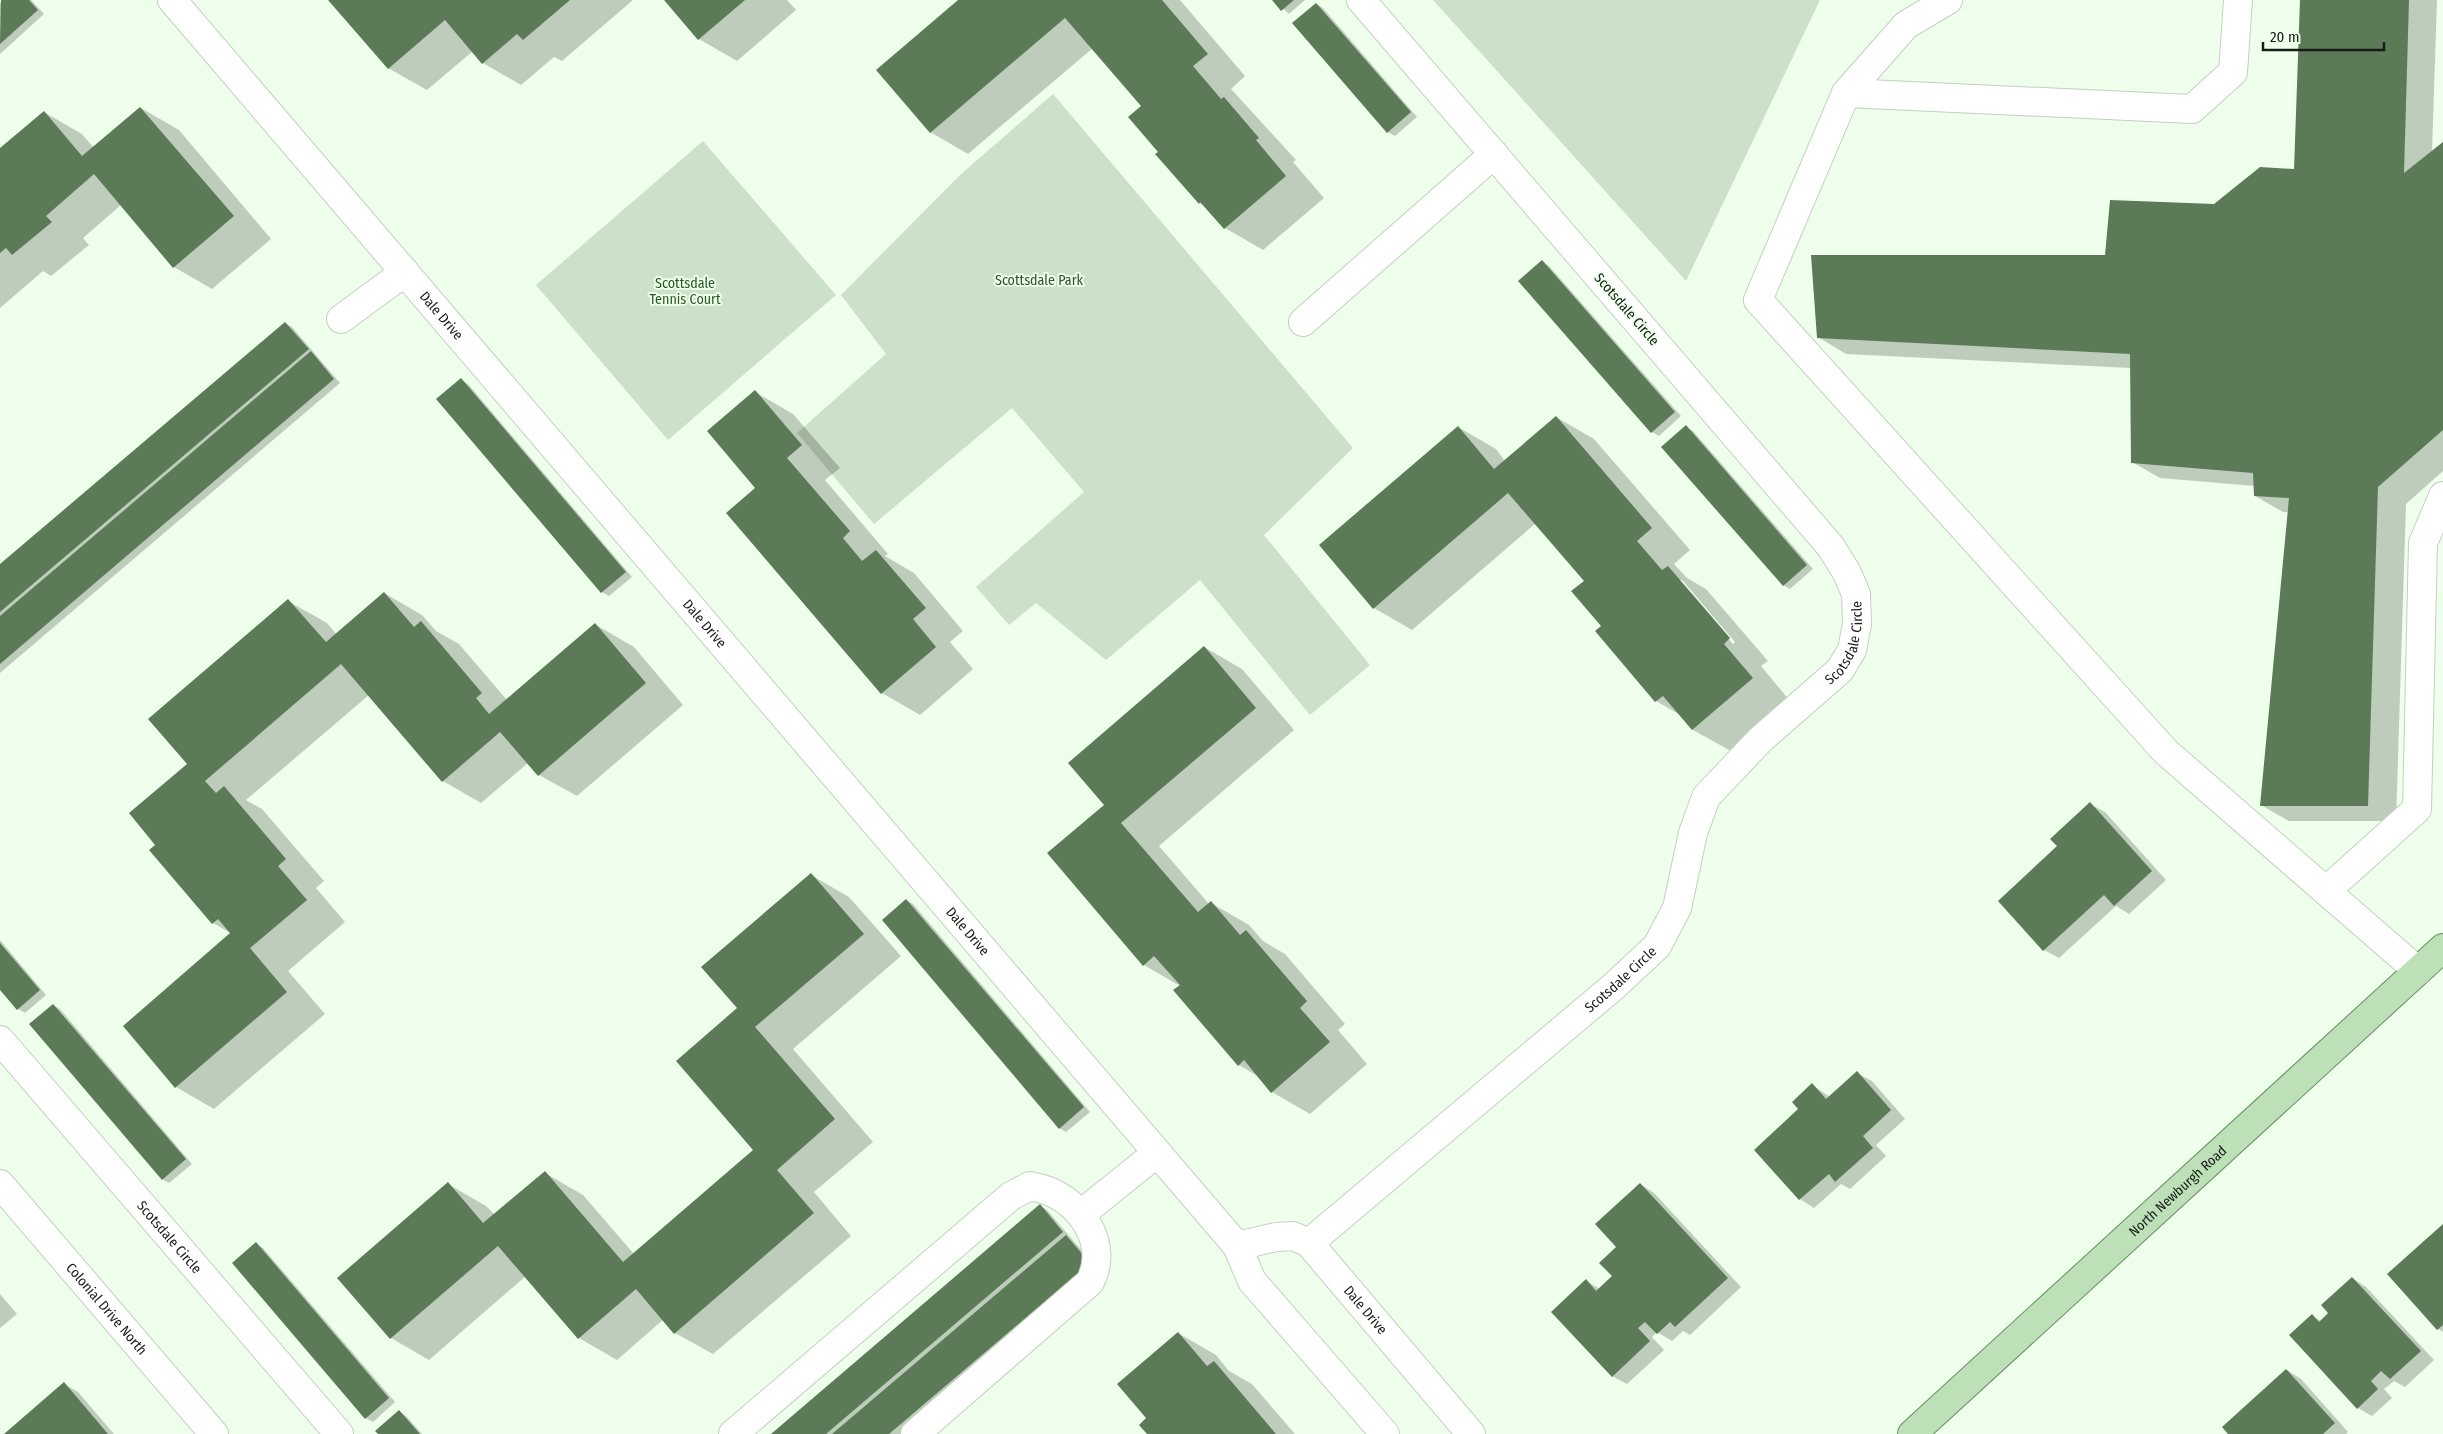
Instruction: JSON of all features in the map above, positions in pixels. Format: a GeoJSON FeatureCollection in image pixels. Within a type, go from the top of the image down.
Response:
{"type":"FeatureCollection","features":[{"type":"Feature","properties":{"kind":"main road","name":"North Newburgh Road"},"geometry":{"type":"LineString","coordinates":[[1912,1434],[2443,948]]}},
{"type":"Feature","properties":{"kind":"street","name":"Dale Drive"},"geometry":{"type":"LineString","coordinates":[[172,0],[1237,1246],[1252,1281],[1385,1434]]}},
{"type":"Feature","properties":{"kind":"street","name":"Scotsdale Circle"},"geometry":{"type":"LineString","coordinates":[[1309,1243],[1613,987],[1657,946],[1677,908],[1693,833],[1706,797],[1760,740],[1840,670],[1852,650],[1857,624],[1856,594],[1847,572],[1831,547],[1361,0]]}},
{"type":"Feature","properties":{"kind":"street"},"geometry":{"type":"LineString","coordinates":[[1948,0],[1906,25],[1846,93],[1758,300],[2166,752],[2418,971]]}},
{"type":"Feature","properties":{"kind":"street"},"geometry":{"type":"LineString","coordinates":[[1846,93],[2192,109],[2233,72],[2238,0]]}},
{"type":"Feature","properties":{"kind":"street"},"geometry":{"type":"LineString","coordinates":[[1303,322],[1494,154]]}},
{"type":"Feature","properties":{"kind":"street"},"geometry":{"type":"LineString","coordinates":[[341,319],[405,272]]}},
{"type":"Feature","properties":{"kind":"street"},"geometry":{"type":"LineString","coordinates":[[2326,891],[2417,809],[2423,543],[2443,496]]}},
{"type":"Feature","properties":{"kind":"street","name":"Scotsdale Circle"},"geometry":{"type":"LineString","coordinates":[[0,1040],[339,1434]]}},
{"type":"Feature","properties":{"kind":"street"},"geometry":{"type":"LineString","coordinates":[[1081,1214],[1157,1153]]}},
{"type":"Feature","properties":{"kind":"street","name":"Colonial Drive North"},"geometry":{"type":"LineString","coordinates":[[0,1184],[214,1434]]}},
{"type":"Feature","properties":{"kind":"street"},"geometry":{"type":"LineString","coordinates":[[733,1434],[1010,1196],[1030,1186],[1053,1193],[1081,1214],[1094,1236],[1098,1251],[1097,1270],[1090,1282],[915,1434]]}},
{"type":"Feature","properties":{"kind":"street"},"geometry":{"type":"LineString","coordinates":[[1237,1246],[1276,1237],[1294,1236],[1309,1243]]}},
{"type":"Feature","properties":{"kind":"street","name":"Dale Drive"},"geometry":{"type":"LineString","coordinates":[[1309,1243],[1471,1434]]}},
{"type":"Feature","properties":{"kind":"green space"},"geometry":{"type":"Polygon","coordinates":[[[1433,0],[1820,0],[1686,281],[1433,0]]]}},
{"type":"Feature","properties":{"kind":"green space","name":"Scottsdale Park"},"geometry":{"type":"Polygon","coordinates":[[[1053,94],[1353,448],[1264,535],[1370,665],[1310,715],[1200,580],[1106,660],[1036,603],[1009,625],[976,587],[1084,492],[1012,408],[874,524],[797,433],[886,354],[841,295],[960,175],[1053,94]]]}},
{"type":"Feature","properties":{"kind":"green space","name":"Scottsdale Tennis Court"},"geometry":{"type":"Polygon","coordinates":[[[703,141],[836,295],[668,440],[536,285],[703,141]]]}},
{"type":"Feature","properties":{"kind":"building"},"geometry":{"type":"Polygon","coordinates":[[[1,0],[29,0],[38,10],[0,44],[1,0]]]}},
{"type":"Feature","properties":{"kind":"building"},"geometry":{"type":"Polygon","coordinates":[[[328,0],[570,0],[523,40],[517,34],[482,64],[445,20],[388,69],[328,0]]]}},
{"type":"Feature","properties":{"kind":"building"},"geometry":{"type":"Polygon","coordinates":[[[664,0],[745,0],[698,40],[664,0]]]}},
{"type":"Feature","properties":{"kind":"building"},"geometry":{"type":"Polygon","coordinates":[[[958,0],[1162,0],[1208,54],[1193,66],[1221,99],[1224,97],[1259,138],[1256,140],[1286,176],[1224,229],[1155,154],[1158,152],[1128,117],[1141,106],[1065,18],[930,133],[876,70],[958,0]]]}},
{"type":"Feature","properties":{"kind":"building"},"geometry":{"type":"Polygon","coordinates":[[[1272,0],[1294,0],[1281,11],[1272,0]]]}},
{"type":"Feature","properties":{"kind":"building"},"geometry":{"type":"Polygon","coordinates":[[[2300,0],[2409,0],[2404,173],[2443,142],[2443,430],[2378,487],[2368,806],[2260,806],[2289,498],[2254,496],[2253,473],[2131,463],[2130,354],[1817,338],[1811,255],[2105,255],[2110,200],[2214,204],[2260,167],[2294,169],[2300,0]]]}},
{"type":"Feature","properties":{"kind":"building"},"geometry":{"type":"Polygon","coordinates":[[[1316,3],[1411,112],[1387,133],[1292,23],[1316,3]]]}},
{"type":"Feature","properties":{"kind":"building"},"geometry":{"type":"Polygon","coordinates":[[[140,107],[234,216],[173,268],[94,174],[46,216],[52,222],[12,255],[6,248],[0,253],[0,148],[44,111],[82,156],[140,107]]]}},
{"type":"Feature","properties":{"kind":"building"},"geometry":{"type":"Polygon","coordinates":[[[1542,260],[1675,412],[1651,433],[1518,281],[1542,260]]]}},
{"type":"Feature","properties":{"kind":"building"},"geometry":{"type":"Polygon","coordinates":[[[285,322],[309,349],[0,612],[0,564],[285,322]]]}},
{"type":"Feature","properties":{"kind":"building"},"geometry":{"type":"Polygon","coordinates":[[[311,351],[334,379],[0,664],[0,616],[311,351]]]}},
{"type":"Feature","properties":{"kind":"building"},"geometry":{"type":"Polygon","coordinates":[[[461,378],[626,572],[601,593],[436,399],[461,378]]]}},
{"type":"Feature","properties":{"kind":"building"},"geometry":{"type":"Polygon","coordinates":[[[755,390],[802,445],[787,458],[850,531],[843,538],[862,561],[876,550],[926,608],[913,619],[936,647],[881,694],[726,513],[755,488],[707,431],[755,390]]]}},
{"type":"Feature","properties":{"kind":"building"},"geometry":{"type":"Polygon","coordinates":[[[1556,416],[1652,528],[1637,541],[1662,570],[1668,566],[1730,638],[1724,644],[1753,678],[1692,730],[1663,696],[1655,702],[1595,631],[1601,626],[1571,591],[1584,581],[1508,493],[1373,609],[1319,545],[1458,426],[1494,469],[1556,416]]]}},
{"type":"Feature","properties":{"kind":"building"},"geometry":{"type":"Polygon","coordinates":[[[1686,425],[1807,565],[1783,586],[1661,447],[1686,425]]]}},
{"type":"Feature","properties":{"kind":"building"},"geometry":{"type":"Polygon","coordinates":[[[384,592],[414,627],[421,621],[482,693],[476,698],[489,714],[595,623],[646,683],[538,776],[500,732],[442,782],[341,664],[205,781],[216,793],[224,786],[286,859],[278,866],[307,900],[250,948],[287,992],[175,1088],[123,1026],[230,933],[218,919],[212,924],[149,850],[155,845],[129,813],[187,764],[148,719],[288,599],[326,642],[384,592]]]}},
{"type":"Feature","properties":{"kind":"building"},"geometry":{"type":"Polygon","coordinates":[[[1204,646],[1256,708],[1121,823],[1198,912],[1211,901],[1240,935],[1246,930],[1307,1001],[1300,1008],[1330,1042],[1271,1093],[1244,1060],[1238,1066],[1173,990],[1180,985],[1154,956],[1143,966],[1047,853],[1104,805],[1068,763],[1204,646]]]}},
{"type":"Feature","properties":{"kind":"building"},"geometry":{"type":"Polygon","coordinates":[[[2090,802],[2152,871],[2114,906],[2104,895],[2043,951],[1998,901],[2057,846],[2050,839],[2090,802]]]}},
{"type":"Feature","properties":{"kind":"building"},"geometry":{"type":"Polygon","coordinates":[[[811,873],[864,934],[755,1027],[835,1119],[777,1170],[814,1213],[674,1334],[636,1289],[578,1339],[498,1246],[390,1339],[337,1278],[448,1182],[483,1223],[545,1171],[623,1262],[753,1150],[676,1061],[737,1008],[701,967],[811,873]]]}},
{"type":"Feature","properties":{"kind":"building"},"geometry":{"type":"Polygon","coordinates":[[[906,899],[1084,1107],[1059,1129],[882,920],[906,899]]]}},
{"type":"Feature","properties":{"kind":"building"},"geometry":{"type":"Polygon","coordinates":[[[0,943],[40,990],[17,1010],[0,990],[0,943]]]}},
{"type":"Feature","properties":{"kind":"building"},"geometry":{"type":"Polygon","coordinates":[[[53,1004],[186,1159],[162,1180],[29,1024],[53,1004]]]}},
{"type":"Feature","properties":{"kind":"building"},"geometry":{"type":"Polygon","coordinates":[[[1857,1071],[1891,1110],[1863,1136],[1873,1148],[1835,1182],[1829,1174],[1799,1200],[1754,1150],[1798,1109],[1792,1102],[1812,1083],[1826,1099],[1857,1071]]]}},
{"type":"Feature","properties":{"kind":"building"},"geometry":{"type":"Polygon","coordinates":[[[1640,1183],[1728,1278],[1675,1327],[1670,1322],[1657,1334],[1645,1322],[1638,1328],[1650,1341],[1612,1377],[1551,1312],[1586,1279],[1596,1291],[1612,1276],[1599,1263],[1616,1247],[1595,1224],[1640,1183]]]}},
{"type":"Feature","properties":{"kind":"building"},"geometry":{"type":"Polygon","coordinates":[[[1040,1204],[1063,1232],[826,1434],[771,1434],[1040,1204]]]}},
{"type":"Feature","properties":{"kind":"building"},"geometry":{"type":"Polygon","coordinates":[[[2443,1224],[2443,1325],[2437,1330],[2387,1274],[2443,1224]]]}},
{"type":"Feature","properties":{"kind":"building"},"geometry":{"type":"Polygon","coordinates":[[[1066,1235],[1090,1263],[889,1434],[832,1434],[1066,1235]]]}},
{"type":"Feature","properties":{"kind":"building"},"geometry":{"type":"Polygon","coordinates":[[[256,1242],[389,1398],[365,1419],[232,1263],[256,1242]]]}},
{"type":"Feature","properties":{"kind":"building"},"geometry":{"type":"Polygon","coordinates":[[[2352,1277],[2421,1351],[2390,1379],[2381,1371],[2371,1381],[2378,1389],[2357,1409],[2289,1335],[2312,1314],[2319,1322],[2328,1313],[2321,1305],[2352,1277]]]}},
{"type":"Feature","properties":{"kind":"building"},"geometry":{"type":"Polygon","coordinates":[[[1178,1332],[1207,1366],[1214,1361],[1276,1434],[1147,1434],[1139,1425],[1146,1418],[1117,1384],[1178,1332]]]}},
{"type":"Feature","properties":{"kind":"building"},"geometry":{"type":"Polygon","coordinates":[[[2286,1369],[2335,1423],[2323,1434],[2228,1434],[2222,1427],[2286,1369]]]}},
{"type":"Feature","properties":{"kind":"building"},"geometry":{"type":"Polygon","coordinates":[[[64,1382],[108,1434],[4,1434],[64,1382]]]}},
{"type":"Feature","properties":{"kind":"building"},"geometry":{"type":"Polygon","coordinates":[[[399,1410],[420,1434],[378,1434],[375,1431],[399,1410]]]}}]}
